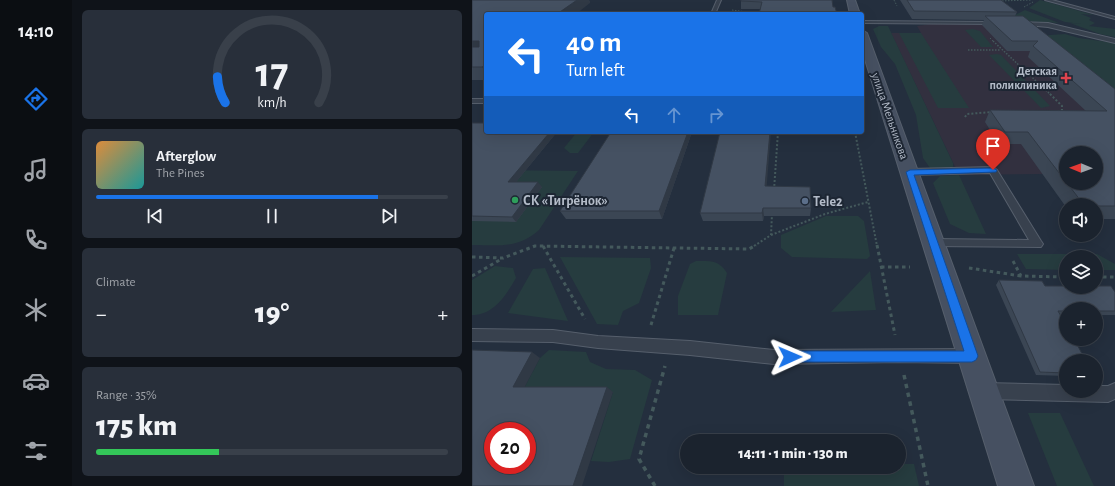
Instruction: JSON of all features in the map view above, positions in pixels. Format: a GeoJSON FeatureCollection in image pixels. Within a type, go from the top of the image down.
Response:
{"type":"FeatureCollection","features":[{"type":"Feature","properties":{"kind":"main road"},"geometry":{"type":"LineString","coordinates":[[851,0],[854,12]]}},
{"type":"Feature","properties":{"kind":"main road","name":"улица Мельникова"},"geometry":{"type":"LineString","coordinates":[[864,44],[867,61],[910,172],[972,356]]}},
{"type":"Feature","properties":{"kind":"main road"},"geometry":{"type":"LineString","coordinates":[[972,356],[1016,486]]}},
{"type":"Feature","properties":{"kind":"lane"},"geometry":{"type":"LineString","coordinates":[[714,12],[719,0]]}},
{"type":"Feature","properties":{"kind":"lane"},"geometry":{"type":"LineString","coordinates":[[1047,0],[1115,18]]}},
{"type":"Feature","properties":{"kind":"lane"},"geometry":{"type":"LineString","coordinates":[[864,22],[972,21],[1001,23]]}},
{"type":"Feature","properties":{"kind":"lane"},"geometry":{"type":"LineString","coordinates":[[1008,23],[1048,25],[1115,42]]}},
{"type":"Feature","properties":{"kind":"lane"},"geometry":{"type":"LineString","coordinates":[[472,101],[484,101]]}},
{"type":"Feature","properties":{"kind":"lane"},"geometry":{"type":"LineString","coordinates":[[910,172],[993,170],[1037,244],[934,243]]}},
{"type":"Feature","properties":{"kind":"lane"},"geometry":{"type":"LineString","coordinates":[[472,335],[553,336],[598,342],[690,348],[774,357],[972,356]]}},
{"type":"Feature","properties":{"kind":"lane"},"geometry":{"type":"LineString","coordinates":[[984,391],[1108,394],[1115,391]]}},
{"type":"Feature","properties":{"kind":"path"},"geometry":{"type":"LineString","coordinates":[[999,1],[1036,0]]}},
{"type":"Feature","properties":{"kind":"path"},"geometry":{"type":"LineString","coordinates":[[986,34],[1002,50],[1010,55],[1062,106],[1062,110],[1057,112]]}},
{"type":"Feature","properties":{"kind":"path"},"geometry":{"type":"LineString","coordinates":[[968,50],[1002,50]]}},
{"type":"Feature","properties":{"kind":"path"},"geometry":{"type":"LineString","coordinates":[[965,117],[966,114],[970,112],[997,112]]}},
{"type":"Feature","properties":{"kind":"path"},"geometry":{"type":"LineString","coordinates":[[774,196],[778,134]]}},
{"type":"Feature","properties":{"kind":"path"},"geometry":{"type":"LineString","coordinates":[[855,134],[896,343]]}},
{"type":"Feature","properties":{"kind":"path"},"geometry":{"type":"LineString","coordinates":[[472,276],[503,258],[535,246],[749,249],[771,236],[825,214],[868,202]]}},
{"type":"Feature","properties":{"kind":"path"},"geometry":{"type":"LineString","coordinates":[[771,236],[772,212]]}},
{"type":"Feature","properties":{"kind":"path"},"geometry":{"type":"LineString","coordinates":[[543,246],[598,342]]}},
{"type":"Feature","properties":{"kind":"path"},"geometry":{"type":"LineString","coordinates":[[650,330],[674,248]]}},
{"type":"Feature","properties":{"kind":"path"},"geometry":{"type":"LineString","coordinates":[[1011,256],[1021,276]]}},
{"type":"Feature","properties":{"kind":"path"},"geometry":{"type":"LineString","coordinates":[[472,257],[503,258]]}},
{"type":"Feature","properties":{"kind":"path"},"geometry":{"type":"LineString","coordinates":[[881,267],[910,267]]}},
{"type":"Feature","properties":{"kind":"path"},"geometry":{"type":"LineString","coordinates":[[968,268],[984,269],[1021,276],[1059,277]]}},
{"type":"Feature","properties":{"kind":"path"},"geometry":{"type":"LineString","coordinates":[[1103,277],[1115,277]]}},
{"type":"Feature","properties":{"kind":"path"},"geometry":{"type":"LineString","coordinates":[[655,486],[639,459],[665,366]]}},
{"type":"Feature","properties":{"kind":"path"},"geometry":{"type":"LineString","coordinates":[[902,368],[928,486]]}},
{"type":"Feature","properties":{"kind":"shaded area"},"geometry":{"type":"Polygon","coordinates":[[[931,24],[1024,25],[1077,71],[1094,146],[1059,146],[1059,159],[1042,174],[959,175],[891,33],[921,33],[917,26],[931,24]]]}},
{"type":"Feature","properties":{"kind":"green space"},"geometry":{"type":"Polygon","coordinates":[[[1040,0],[1094,15],[1081,14],[1091,18],[1089,20],[1095,23],[1089,26],[1115,29],[1115,37],[1100,34],[1070,23],[1082,24],[1065,22],[1029,8],[1040,0]]]}},
{"type":"Feature","properties":{"kind":"green space"},"geometry":{"type":"Polygon","coordinates":[[[1025,10],[1059,23],[1005,20],[1025,10]]]}},
{"type":"Feature","properties":{"kind":"green space"},"geometry":{"type":"Polygon","coordinates":[[[879,26],[888,26],[953,163],[953,167],[947,170],[936,170],[930,168],[923,158],[916,115],[895,64],[881,47],[873,29],[879,26]]]}},
{"type":"Feature","properties":{"kind":"green space"},"geometry":{"type":"Polygon","coordinates":[[[973,29],[980,31],[993,47],[981,47],[965,30],[973,29]]]}},
{"type":"Feature","properties":{"kind":"green space"},"geometry":{"type":"Polygon","coordinates":[[[899,33],[921,33],[969,108],[938,108],[899,33]]]}},
{"type":"Feature","properties":{"kind":"green space"},"geometry":{"type":"Polygon","coordinates":[[[1065,34],[1079,38],[1115,43],[1115,98],[1036,36],[1065,34]]]}},
{"type":"Feature","properties":{"kind":"green space"},"geometry":{"type":"Polygon","coordinates":[[[989,55],[1001,55],[1050,106],[1041,108],[989,55]]]}},
{"type":"Feature","properties":{"kind":"green space"},"geometry":{"type":"Polygon","coordinates":[[[575,134],[592,134],[578,153],[570,153],[564,148],[575,134]]]}},
{"type":"Feature","properties":{"kind":"green space","name":"СК «Тигрёнок»"},"geometry":{"type":"Polygon","coordinates":[[[472,170],[578,171],[539,230],[531,236],[507,245],[472,245],[472,170]]]}},
{"type":"Feature","properties":{"kind":"green space"},"geometry":{"type":"Polygon","coordinates":[[[959,175],[986,234],[969,233],[950,224],[933,183],[940,176],[959,175]]]}},
{"type":"Feature","properties":{"kind":"green space"},"geometry":{"type":"Polygon","coordinates":[[[826,216],[858,216],[864,221],[870,256],[867,259],[792,257],[781,248],[781,235],[826,216]]]}},
{"type":"Feature","properties":{"kind":"green space"},"geometry":{"type":"Polygon","coordinates":[[[1017,254],[1059,254],[1059,270],[1026,269],[1017,254]]]}},
{"type":"Feature","properties":{"kind":"green space"},"geometry":{"type":"Polygon","coordinates":[[[560,257],[650,258],[651,268],[639,303],[623,311],[618,325],[597,324],[560,257]]]}},
{"type":"Feature","properties":{"kind":"green space"},"geometry":{"type":"Polygon","coordinates":[[[1103,257],[1115,264],[1115,270],[1103,270],[1103,257]]]}},
{"type":"Feature","properties":{"kind":"green space"},"geometry":{"type":"Polygon","coordinates":[[[696,261],[718,263],[727,273],[718,315],[678,315],[678,296],[690,264],[696,261]]]}},
{"type":"Feature","properties":{"kind":"green space"},"geometry":{"type":"Polygon","coordinates":[[[495,266],[513,268],[516,278],[508,291],[493,308],[487,312],[472,315],[472,280],[495,266]]]}},
{"type":"Feature","properties":{"kind":"green space"},"geometry":{"type":"Polygon","coordinates":[[[545,268],[568,321],[508,313],[533,269],[545,268]]]}},
{"type":"Feature","properties":{"kind":"green space"},"geometry":{"type":"Polygon","coordinates":[[[870,271],[876,310],[831,312],[870,271]]]}},
{"type":"Feature","properties":{"kind":"green space"},"geometry":{"type":"Polygon","coordinates":[[[549,350],[586,352],[590,362],[606,369],[635,370],[652,380],[630,459],[609,462],[591,461],[613,392],[522,392],[540,358],[549,350]]]}},
{"type":"Feature","properties":{"kind":"green space"},"geometry":{"type":"Polygon","coordinates":[[[1028,413],[1060,413],[1094,486],[1057,486],[1028,413]]]}},
{"type":"Feature","properties":{"kind":"green space"},"geometry":{"type":"Polygon","coordinates":[[[906,464],[914,464],[919,486],[784,486],[784,474],[906,474],[906,464]]]}},
{"type":"Feature","properties":{"kind":"building"},"geometry":{"type":"Polygon","coordinates":[[[472,0],[577,0],[560,12],[484,12],[484,66],[482,67],[472,67],[472,47],[479,47],[479,41],[472,41],[472,0]]]}},
{"type":"Feature","properties":{"kind":"building"},"geometry":{"type":"Polygon","coordinates":[[[832,0],[833,7],[835,7],[836,12],[760,12],[762,2],[741,1],[832,0]]]}},
{"type":"Feature","properties":{"kind":"building"},"geometry":{"type":"Polygon","coordinates":[[[907,0],[1001,0],[1017,12],[914,11],[907,0]]]}},
{"type":"Feature","properties":{"kind":"building"},"geometry":{"type":"Polygon","coordinates":[[[985,16],[1023,16],[1115,89],[1115,206],[1103,206],[1103,198],[1079,198],[1072,190],[1103,190],[1103,146],[1059,146],[1059,173],[1028,132],[1005,132],[990,110],[1107,111],[1033,46],[1038,41],[1012,41],[985,16]]]}},
{"type":"Feature","properties":{"kind":"building"},"geometry":{"type":"Polygon","coordinates":[[[472,123],[484,123],[484,134],[548,134],[508,182],[538,182],[512,217],[472,216],[472,123]]]}},
{"type":"Feature","properties":{"kind":"building"},"geometry":{"type":"Polygon","coordinates":[[[610,134],[687,134],[659,211],[560,211],[610,134]]]}},
{"type":"Feature","properties":{"kind":"building"},"geometry":{"type":"Polygon","coordinates":[[[720,134],[770,134],[765,186],[810,187],[811,208],[763,208],[762,213],[700,213],[720,134]]]}},
{"type":"Feature","properties":{"kind":"building"},"geometry":{"type":"Polygon","coordinates":[[[999,280],[1042,281],[1045,286],[1059,286],[1059,294],[1103,294],[1103,286],[1111,286],[1115,292],[1115,311],[1103,311],[1103,302],[1059,302],[1059,346],[1078,346],[1082,354],[1059,354],[1059,373],[1040,372],[999,280]]]}},
{"type":"Feature","properties":{"kind":"building"},"geometry":{"type":"Polygon","coordinates":[[[472,350],[532,352],[513,387],[607,387],[573,486],[472,486],[472,350]]]}},
{"type":"Feature","properties":{"kind":"place","name":"Детская поликлиника"},"geometry":{"type":"Point","coordinates":[1066,78]}},
{"type":"Feature","properties":{"kind":"place","name":"СК «Тигрёнок»"},"geometry":{"type":"Point","coordinates":[515,200]}},
{"type":"Feature","properties":{"kind":"place","name":"Tele2"},"geometry":{"type":"Point","coordinates":[805,201]}},
{"type":"Feature","properties":{"kind":"route"},"geometry":{"type":"LineString","coordinates":[[790,357],[899,355],[972,356],[910,172],[993,170]]}}]}
